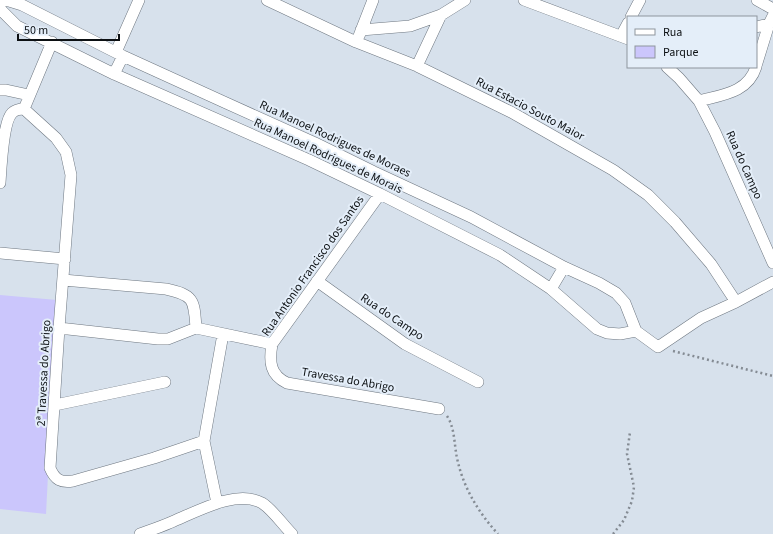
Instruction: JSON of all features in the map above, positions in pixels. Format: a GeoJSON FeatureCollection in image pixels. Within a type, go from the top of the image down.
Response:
{"type":"FeatureCollection","features":[{"type":"Feature","properties":{"kind":"street","name":"Rua Manoel Rodrigues de Moraes"},"geometry":{"type":"LineString","coordinates":[[0,0],[22,5],[120,54],[316,142],[374,172],[471,217],[564,267],[599,283],[616,293],[625,302],[636,332]]}},
{"type":"Feature","properties":{"kind":"street"},"geometry":{"type":"LineString","coordinates":[[114,74],[139,0]]}},
{"type":"Feature","properties":{"kind":"street","name":"Rua Estacio Souto Maior"},"geometry":{"type":"LineString","coordinates":[[267,0],[356,42],[417,66],[511,112],[613,170],[648,196],[675,222],[711,264],[736,302]]}},
{"type":"Feature","properties":{"kind":"street"},"geometry":{"type":"LineString","coordinates":[[356,42],[373,0]]}},
{"type":"Feature","properties":{"kind":"street"},"geometry":{"type":"LineString","coordinates":[[361,30],[410,26],[441,15],[465,0]]}},
{"type":"Feature","properties":{"kind":"street"},"geometry":{"type":"LineString","coordinates":[[524,0],[626,38]]}},
{"type":"Feature","properties":{"kind":"street"},"geometry":{"type":"LineString","coordinates":[[632,16],[640,0]]}},
{"type":"Feature","properties":{"kind":"street"},"geometry":{"type":"LineString","coordinates":[[757,0],[773,9]]}},
{"type":"Feature","properties":{"kind":"street","name":"Rua Manoel Rodrigues de Morais"},"geometry":{"type":"LineString","coordinates":[[0,10],[17,26],[114,74],[380,194],[500,255],[551,289],[597,329],[607,333],[620,334],[636,332]]}},
{"type":"Feature","properties":{"kind":"street"},"geometry":{"type":"LineString","coordinates":[[417,66],[441,15]]}},
{"type":"Feature","properties":{"kind":"street"},"geometry":{"type":"LineString","coordinates":[[757,27],[771,20]]}},
{"type":"Feature","properties":{"kind":"street"},"geometry":{"type":"LineString","coordinates":[[757,63],[771,20]]}},
{"type":"Feature","properties":{"kind":"street"},"geometry":{"type":"LineString","coordinates":[[0,183],[6,127],[12,112],[24,109],[52,42]]}},
{"type":"Feature","properties":{"kind":"street","name":"Rua do Campo"},"geometry":{"type":"LineString","coordinates":[[668,68],[699,101],[715,132],[773,263]]}},
{"type":"Feature","properties":{"kind":"street"},"geometry":{"type":"LineString","coordinates":[[699,101],[732,92],[743,87],[754,73],[755,68]]}},
{"type":"Feature","properties":{"kind":"street"},"geometry":{"type":"LineString","coordinates":[[0,90],[29,95]]}},
{"type":"Feature","properties":{"kind":"street"},"geometry":{"type":"LineString","coordinates":[[216,119],[224,102]]}},
{"type":"Feature","properties":{"kind":"street","name":"2ª Travessa do Abrigo"},"geometry":{"type":"LineString","coordinates":[[24,109],[56,138],[66,152],[70,163],[71,175],[50,468],[54,476],[59,481],[73,481],[154,458],[204,441]]}},
{"type":"Feature","properties":{"kind":"street","name":"Rua Antonio Francisco dos Santos"},"geometry":{"type":"LineString","coordinates":[[271,350],[317,281],[380,194]]}},
{"type":"Feature","properties":{"kind":"street"},"geometry":{"type":"LineString","coordinates":[[0,253],[65,259]]}},
{"type":"Feature","properties":{"kind":"street"},"geometry":{"type":"LineString","coordinates":[[551,289],[564,267]]}},
{"type":"Feature","properties":{"kind":"street"},"geometry":{"type":"LineString","coordinates":[[63,280],[166,289],[180,292],[187,295],[192,302],[195,311],[196,328]]}},
{"type":"Feature","properties":{"kind":"street","name":"Rua do Campo"},"geometry":{"type":"LineString","coordinates":[[317,281],[405,344],[478,382]]}},
{"type":"Feature","properties":{"kind":"street"},"geometry":{"type":"LineString","coordinates":[[636,332],[658,347],[701,318],[736,302],[773,282]]}},
{"type":"Feature","properties":{"kind":"street"},"geometry":{"type":"LineString","coordinates":[[59,328],[158,339],[168,339],[196,328],[223,334],[271,350]]}},
{"type":"Feature","properties":{"kind":"street"},"geometry":{"type":"LineString","coordinates":[[217,503],[204,441],[223,334]]}},
{"type":"Feature","properties":{"kind":"street","name":"Travessa do Abrigo"},"geometry":{"type":"LineString","coordinates":[[271,350],[272,367],[275,374],[280,380],[287,383],[439,408]]}},
{"type":"Feature","properties":{"kind":"street"},"geometry":{"type":"LineString","coordinates":[[55,405],[165,382]]}},
{"type":"Feature","properties":{"kind":"street"},"geometry":{"type":"LineString","coordinates":[[140,534],[217,503],[240,499],[261,502],[292,534]]}},
{"type":"Feature","properties":{"kind":"path"},"geometry":{"type":"LineString","coordinates":[[658,347],[695,358],[773,376]]}},
{"type":"Feature","properties":{"kind":"path"},"geometry":{"type":"LineString","coordinates":[[439,408],[444,412],[452,425],[456,455],[464,484],[482,514],[498,534]]}},
{"type":"Feature","properties":{"kind":"path"},"geometry":{"type":"LineString","coordinates":[[613,534],[624,520],[632,501],[634,487],[627,454],[630,432]]}},
{"type":"Feature","properties":{"kind":"green space"},"geometry":{"type":"Polygon","coordinates":[[[0,295],[57,300],[46,514],[0,509],[0,295]]]}}]}
